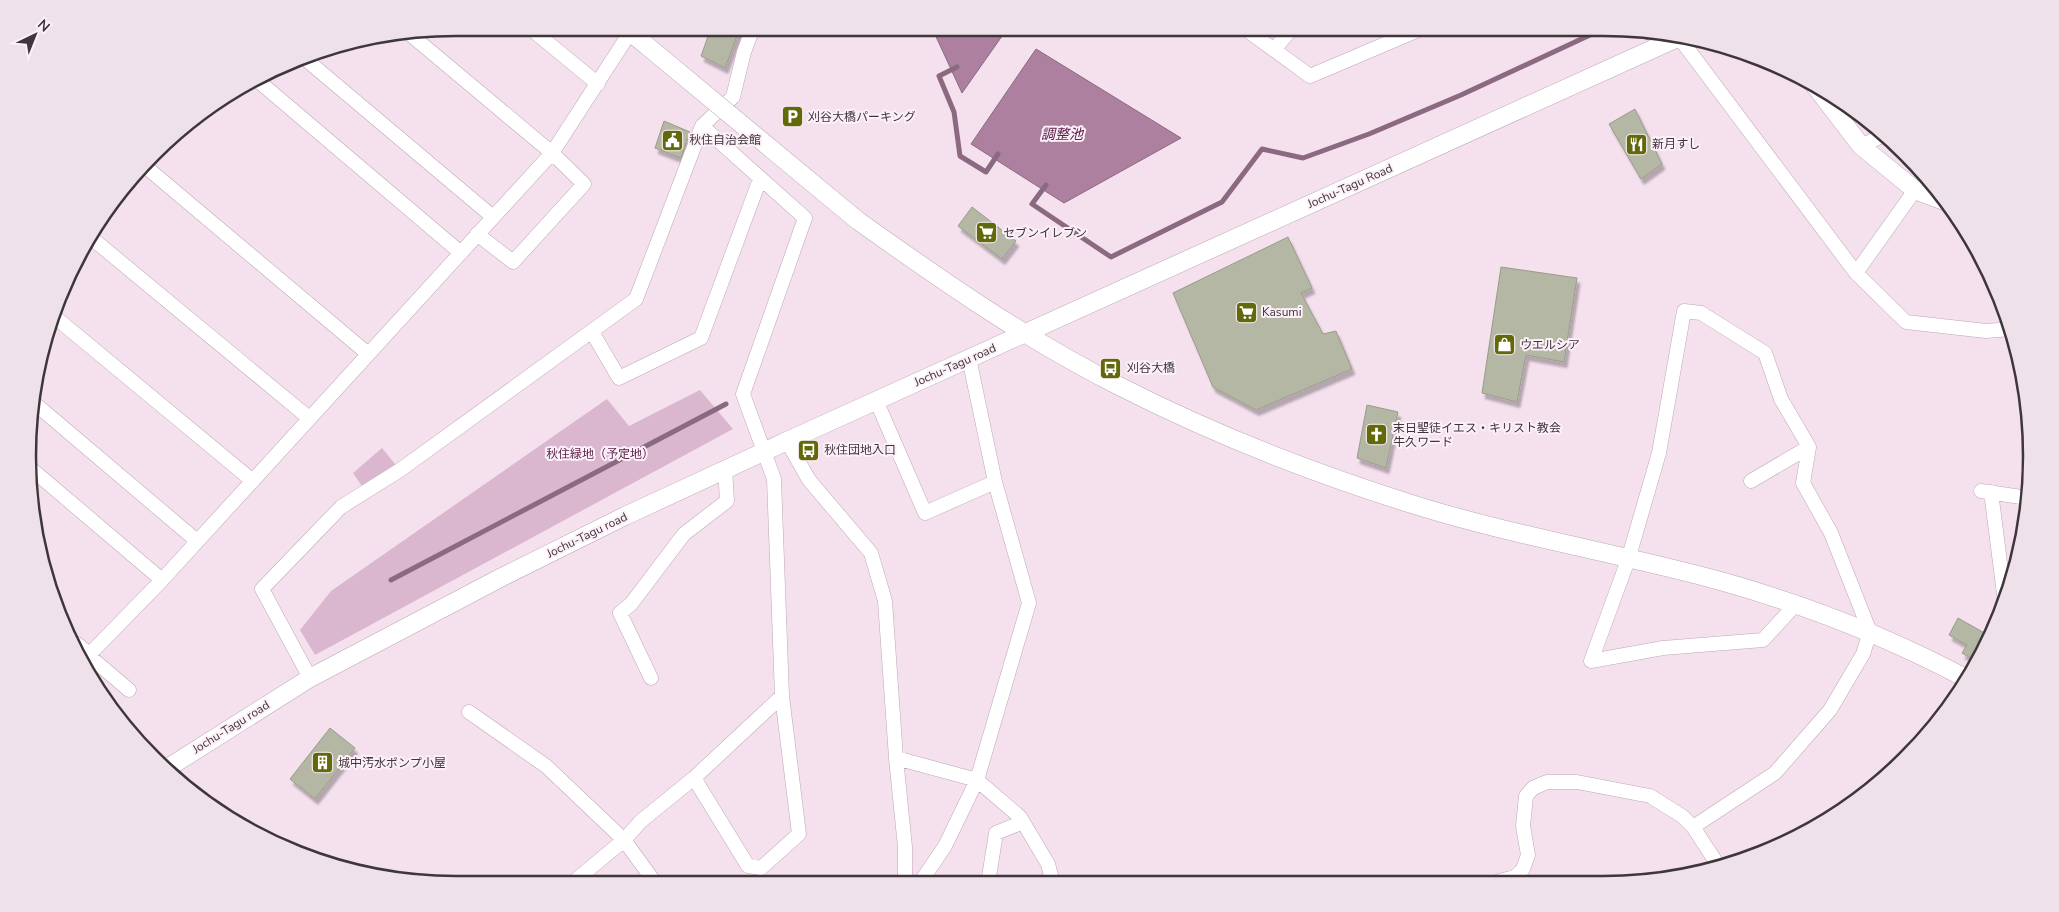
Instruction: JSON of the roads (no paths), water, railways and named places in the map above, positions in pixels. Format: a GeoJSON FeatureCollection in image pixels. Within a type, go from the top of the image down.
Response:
{"type":"FeatureCollection","features":[{"type":"Feature","properties":{"kind":"street"},"geometry":{"type":"LineString","coordinates":[[540,36],[598,84]]}},
{"type":"Feature","properties":{"kind":"street"},"geometry":{"type":"LineString","coordinates":[[85,652],[162,580],[552,153],[598,84],[626,36]]}},
{"type":"Feature","properties":{"kind":"street"},"geometry":{"type":"LineString","coordinates":[[637,36],[857,220],[1025,334],[1117,385],[1237,441],[1356,486],[1451,515],[1723,582],[1796,604],[1870,632],[1932,660],[1961,676]]}},
{"type":"Feature","properties":{"kind":"street"},"geometry":{"type":"LineString","coordinates":[[310,678],[262,589],[340,507],[400,470],[636,299],[702,126],[733,98],[744,52],[750,36]]}},
{"type":"Feature","properties":{"kind":"street"},"geometry":{"type":"LineString","coordinates":[[1255,36],[1310,76],[1404,36]]}},
{"type":"Feature","properties":{"kind":"street"},"geometry":{"type":"LineString","coordinates":[[1274,50],[1285,36]]}},
{"type":"Feature","properties":{"kind":"street"},"geometry":{"type":"LineString","coordinates":[[415,38],[552,153],[584,184],[513,262],[478,234]]}},
{"type":"Feature","properties":{"kind":"street","name":"Jochu-Tagu Road"},"geometry":{"type":"LineString","coordinates":[[1025,334],[1669,42]]}},
{"type":"Feature","properties":{"kind":"street"},"geometry":{"type":"LineString","coordinates":[[1684,44],[1856,273],[1906,322],[1986,330],[2003,329]]}},
{"type":"Feature","properties":{"kind":"street"},"geometry":{"type":"LineString","coordinates":[[310,63],[493,217]]}},
{"type":"Feature","properties":{"kind":"street"},"geometry":{"type":"LineString","coordinates":[[262,84],[461,252]]}},
{"type":"Feature","properties":{"kind":"street"},"geometry":{"type":"LineString","coordinates":[[1826,101],[1861,146],[1915,190],[1934,197]]}},
{"type":"Feature","properties":{"kind":"street"},"geometry":{"type":"LineString","coordinates":[[694,778],[748,866],[760,868],[799,834],[782,696],[774,479],[743,394],[805,218],[702,126]]}},
{"type":"Feature","properties":{"kind":"street"},"geometry":{"type":"LineString","coordinates":[[1861,146],[1878,138]]}},
{"type":"Feature","properties":{"kind":"street"},"geometry":{"type":"LineString","coordinates":[[149,170],[367,354]]}},
{"type":"Feature","properties":{"kind":"street"},"geometry":{"type":"LineString","coordinates":[[592,332],[618,378],[701,338],[760,179]]}},
{"type":"Feature","properties":{"kind":"street"},"geometry":{"type":"LineString","coordinates":[[1856,273],[1915,190]]}},
{"type":"Feature","properties":{"kind":"street"},"geometry":{"type":"LineString","coordinates":[[95,241],[309,418]]}},
{"type":"Feature","properties":{"kind":"street"},"geometry":{"type":"LineString","coordinates":[[1693,827],[1775,773],[1830,710],[1863,654],[1870,632],[1831,533],[1803,483],[1809,447],[1781,399],[1765,353],[1701,313],[1684,311],[1659,453],[1628,560],[1591,661],[1663,648],[1763,640],[1796,604]]}},
{"type":"Feature","properties":{"kind":"street"},"geometry":{"type":"LineString","coordinates":[[59,321],[253,481]]}},
{"type":"Feature","properties":{"kind":"street","name":"Jochu-Tagu road"},"geometry":{"type":"LineString","coordinates":[[172,765],[310,678],[502,577],[625,516],[726,469],[1025,334]]}},
{"type":"Feature","properties":{"kind":"street"},"geometry":{"type":"LineString","coordinates":[[925,876],[944,846],[977,780],[1029,603],[995,482],[969,358]]}},
{"type":"Feature","properties":{"kind":"street"},"geometry":{"type":"LineString","coordinates":[[876,400],[925,513],[995,482]]}},
{"type":"Feature","properties":{"kind":"street"},"geometry":{"type":"LineString","coordinates":[[39,407],[197,541]]}},
{"type":"Feature","properties":{"kind":"street"},"geometry":{"type":"LineString","coordinates":[[787,441],[809,480],[871,553],[885,601],[896,758],[905,848],[905,876]]}},
{"type":"Feature","properties":{"kind":"street"},"geometry":{"type":"LineString","coordinates":[[1751,481],[1809,447]]}},
{"type":"Feature","properties":{"kind":"street"},"geometry":{"type":"LineString","coordinates":[[652,678],[620,614],[631,604],[684,534],[727,501],[726,469]]}},
{"type":"Feature","properties":{"kind":"street"},"geometry":{"type":"LineString","coordinates":[[37,473],[162,580]]}},
{"type":"Feature","properties":{"kind":"street"},"geometry":{"type":"LineString","coordinates":[[2002,584],[1986,491],[2021,497]]}},
{"type":"Feature","properties":{"kind":"street"},"geometry":{"type":"LineString","coordinates":[[89,660],[129,690]]}},
{"type":"Feature","properties":{"kind":"street"},"geometry":{"type":"LineString","coordinates":[[581,876],[624,840],[641,821],[694,778],[782,696]]}},
{"type":"Feature","properties":{"kind":"street"},"geometry":{"type":"LineString","coordinates":[[469,712],[546,766],[624,840],[650,876]]}},
{"type":"Feature","properties":{"kind":"street"},"geometry":{"type":"LineString","coordinates":[[896,758],[977,780],[1023,822],[1048,864],[1051,876]]}},
{"type":"Feature","properties":{"kind":"street"},"geometry":{"type":"LineString","coordinates":[[1515,876],[1523,869],[1528,855],[1523,826],[1526,796],[1533,788],[1547,782],[1577,782],[1650,796],[1682,816],[1693,827],[1715,860]]}},
{"type":"Feature","properties":{"kind":"street"},"geometry":{"type":"LineString","coordinates":[[989,876],[996,833],[1023,822]]}},
{"type":"Feature","properties":{"kind":"water"},"geometry":{"type":"Polygon","coordinates":[[[936,36],[1002,36],[962,93],[936,36]]]}},
{"type":"Feature","properties":{"kind":"water","name":"調整池"},"geometry":{"type":"Polygon","coordinates":[[[1036,49],[1181,138],[1064,203],[971,144],[1036,49]]]}},
{"type":"Feature","properties":{"kind":"waterway"},"geometry":{"type":"LineString","coordinates":[[1046,185],[1032,204],[1111,257],[1222,202],[1262,149],[1303,158],[1369,134],[1461,95],[1588,36]]}},
{"type":"Feature","properties":{"kind":"waterway"},"geometry":{"type":"LineString","coordinates":[[957,67],[939,76],[954,112],[960,156],[986,172],[998,154]]}},
{"type":"Feature","properties":{"kind":"waterway"},"geometry":{"type":"LineString","coordinates":[[391,580],[726,404]]}},
{"type":"Feature","properties":{"kind":"place","name":"刈谷大橋パーキング"},"geometry":{"type":"Point","coordinates":[792,117]}},
{"type":"Feature","properties":{"kind":"place","name":"秋住自治会館"},"geometry":{"type":"Point","coordinates":[673,140]}},
{"type":"Feature","properties":{"kind":"place","name":"新月すし"},"geometry":{"type":"Point","coordinates":[1636,144]}},
{"type":"Feature","properties":{"kind":"place","name":"セブンイレブン"},"geometry":{"type":"Point","coordinates":[987,233]}},
{"type":"Feature","properties":{"kind":"place","name":"Kasumi"},"geometry":{"type":"Point","coordinates":[1246,312]}},
{"type":"Feature","properties":{"kind":"place","name":"ウエルシア"},"geometry":{"type":"Point","coordinates":[1504,345]}},
{"type":"Feature","properties":{"kind":"place","name":"刈谷大橋"},"geometry":{"type":"Point","coordinates":[1111,368]}},
{"type":"Feature","properties":{"kind":"place","name":"末日聖徒イエス・キリスト教会 牛久ワード"},"geometry":{"type":"Point","coordinates":[1377,435]}},
{"type":"Feature","properties":{"kind":"place","name":"秋住団地入口"},"geometry":{"type":"Point","coordinates":[808,450]}},
{"type":"Feature","properties":{"kind":"place","name":"城中汚水ポンプ小屋"},"geometry":{"type":"Point","coordinates":[322,763]}},
{"type":"Feature","properties":{"kind":"park label","name":"秋住緑地（予定地）"},"geometry":{"type":"Point","coordinates":[600,454]}}]}
